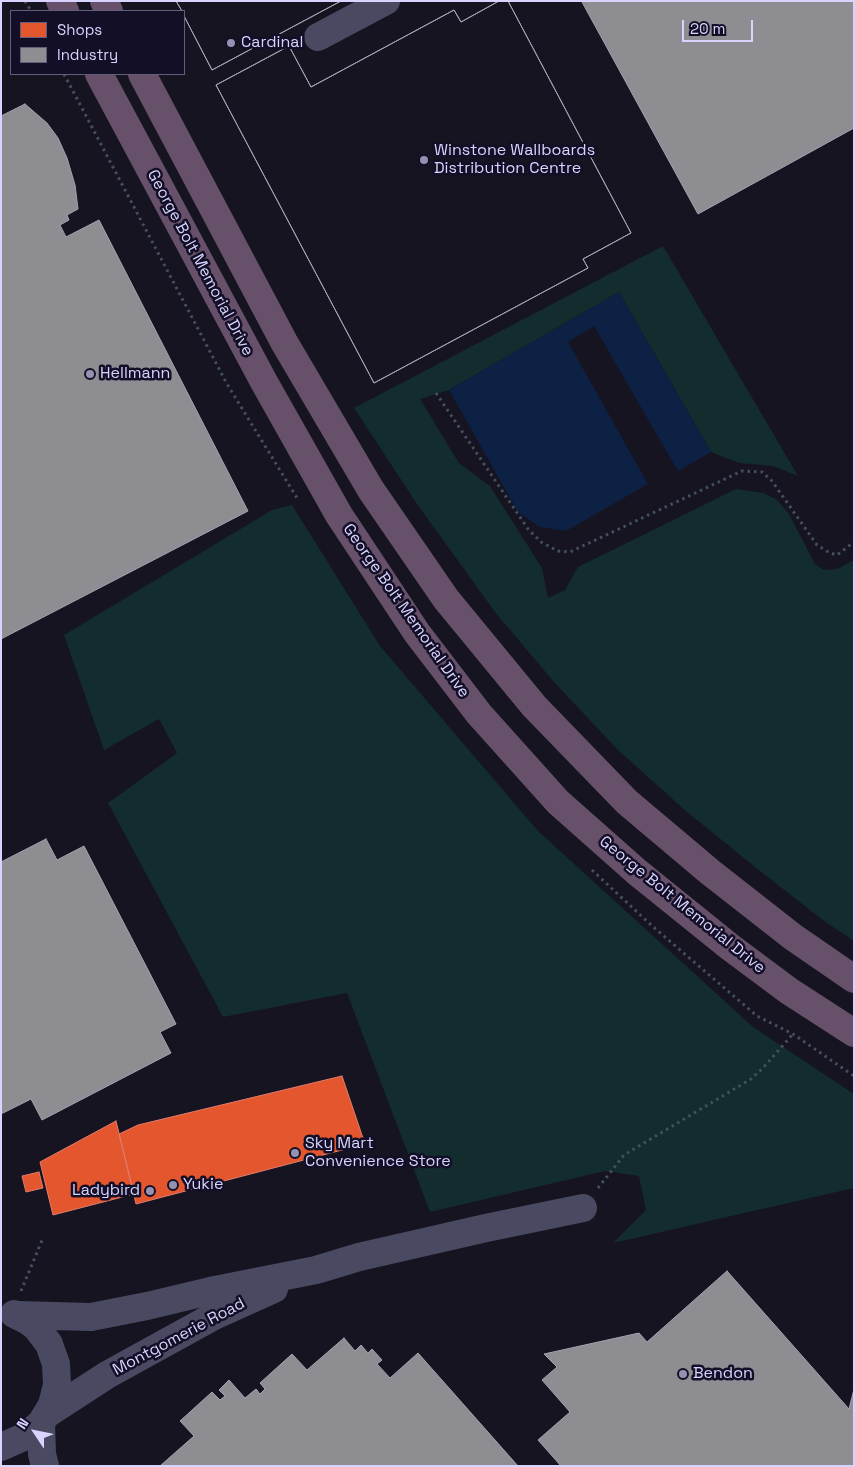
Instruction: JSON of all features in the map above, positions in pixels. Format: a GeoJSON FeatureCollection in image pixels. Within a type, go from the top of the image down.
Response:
{"type":"FeatureCollection","features":[{"type":"Feature","properties":{"kind":"highway","name":"George Bolt Memorial Drive"},"geometry":{"type":"LineString","coordinates":[[100,75],[264,382],[339,515],[417,633],[479,714],[558,802],[637,872],[788,991],[853,1033]]}},
{"type":"Feature","properties":{"kind":"highway"},"geometry":{"type":"LineString","coordinates":[[143,75],[284,342],[371,490],[446,599],[534,706],[627,802],[710,872],[785,931],[854,979]]}},
{"type":"Feature","properties":{"kind":"street"},"geometry":{"type":"LineString","coordinates":[[318,37],[386,1]]}},
{"type":"Feature","properties":{"kind":"street","name":"Montgomerie Road"},"geometry":{"type":"LineString","coordinates":[[1,1447],[26,1436],[44,1419],[107,1375],[214,1316],[316,1270],[359,1256],[583,1208]]}},
{"type":"Feature","properties":{"kind":"street","name":"Montgomerie Road"},"geometry":{"type":"LineString","coordinates":[[8,1311],[91,1317],[316,1270]]}},
{"type":"Feature","properties":{"kind":"street"},"geometry":{"type":"LineString","coordinates":[[8,1311],[36,1327],[49,1344],[56,1364],[57,1385],[55,1395],[44,1419],[42,1454],[45,1466]]}},
{"type":"Feature","properties":{"kind":"path"},"geometry":{"type":"LineString","coordinates":[[436,393],[528,529],[541,542],[558,551],[570,552],[742,471],[762,472],[772,480],[817,545],[836,555],[854,542]]}},
{"type":"Feature","properties":{"kind":"path"},"geometry":{"type":"LineString","coordinates":[[583,1208],[624,1155],[751,1079],[764,1068],[793,1034]]}},
{"type":"Feature","properties":{"kind":"path"},"geometry":{"type":"LineString","coordinates":[[8,1311],[43,1238]]}},
{"type":"Feature","properties":{"kind":"green space"},"geometry":{"type":"Polygon","coordinates":[[[663,246],[798,476],[773,466],[739,463],[711,452],[619,292],[449,390],[420,399],[459,463],[490,486],[542,568],[548,598],[565,590],[578,567],[736,489],[764,493],[777,500],[789,514],[815,564],[824,570],[837,569],[854,560],[854,941],[824,921],[687,812],[618,750],[553,681],[495,612],[417,504],[354,408],[663,246]]]}},
{"type":"Feature","properties":{"kind":"green space"},"geometry":{"type":"Polygon","coordinates":[[[292,505],[380,646],[538,831],[753,1027],[854,1094],[854,1188],[613,1243],[646,1210],[639,1176],[605,1171],[430,1212],[347,993],[223,1017],[108,803],[177,753],[159,719],[104,750],[64,635],[272,510],[292,505]]]}},
{"type":"Feature","properties":{"kind":"water"},"geometry":{"type":"Polygon","coordinates":[[[619,292],[711,452],[678,471],[594,326],[568,342],[648,484],[566,531],[540,527],[518,512],[449,390],[619,292]]]}},
{"type":"Feature","properties":{"kind":"building: Shops"},"geometry":{"type":"Polygon","coordinates":[[[342,1076],[365,1144],[136,1204],[119,1134],[138,1125],[342,1076]]]}},
{"type":"Feature","properties":{"kind":"building: Shops"},"geometry":{"type":"Polygon","coordinates":[[[116,1121],[134,1194],[53,1215],[40,1162],[116,1121]]]}},
{"type":"Feature","properties":{"kind":"building: Shops"},"geometry":{"type":"Polygon","coordinates":[[[39,1172],[43,1188],[26,1192],[22,1176],[39,1172]]]}},
{"type":"Feature","properties":{"kind":"building: Industry","name":"Cardinal"},"geometry":{"type":"Polygon","coordinates":[[[176,1],[341,1],[212,70],[185,18],[185,10],[181,10],[176,1]]]}},
{"type":"Feature","properties":{"kind":"building: Industry","name":"Cardinal"},"geometry":{"type":"Polygon","coordinates":[[[176,1],[341,1],[212,70],[185,18],[185,10],[181,10],[176,1]]]}},
{"type":"Feature","properties":{"kind":"building: Industry","name":"Winstone Wallboards Distribution Centre"},"geometry":{"type":"Polygon","coordinates":[[[499,1],[508,1],[631,233],[583,259],[588,268],[374,383],[216,85],[289,46],[311,87],[454,10],[461,22],[499,1]]]}},
{"type":"Feature","properties":{"kind":"building: Industry","name":"Winstone Wallboards Distribution Centre"},"geometry":{"type":"Polygon","coordinates":[[[499,1],[508,1],[631,233],[583,259],[588,268],[374,383],[216,85],[289,46],[311,87],[454,10],[461,22],[499,1]]]}},
{"type":"Feature","properties":{"kind":"building: Industry"},"geometry":{"type":"Polygon","coordinates":[[[854,1],[854,128],[698,214],[582,2],[854,1]]]}},
{"type":"Feature","properties":{"kind":"building: Industry","name":"Hellmann"},"geometry":{"type":"Polygon","coordinates":[[[25,104],[47,123],[58,138],[67,158],[75,185],[78,209],[67,215],[69,220],[60,225],[66,237],[99,220],[248,511],[1,639],[1,116],[25,104]]]}},
{"type":"Feature","properties":{"kind":"building: Industry"},"geometry":{"type":"Polygon","coordinates":[[[46,839],[57,860],[84,846],[176,1024],[160,1032],[171,1053],[42,1120],[31,1099],[1,1114],[1,862],[46,839]]]}},
{"type":"Feature","properties":{"kind":"building: Industry","name":"Bendon"},"geometry":{"type":"Polygon","coordinates":[[[727,1271],[849,1409],[854,1389],[854,1466],[561,1466],[538,1440],[570,1412],[542,1380],[557,1367],[544,1354],[639,1333],[647,1342],[727,1271]]]}},
{"type":"Feature","properties":{"kind":"building: Industry"},"geometry":{"type":"Polygon","coordinates":[[[344,1338],[355,1351],[361,1345],[368,1353],[372,1349],[382,1360],[377,1364],[390,1378],[418,1353],[518,1466],[160,1466],[194,1436],[180,1421],[212,1392],[220,1400],[225,1396],[219,1390],[229,1380],[245,1398],[256,1389],[260,1394],[265,1389],[260,1383],[292,1354],[307,1370],[344,1338]]]}},
{"type":"Feature","properties":{"kind":"place","name":"Cardinal"},"geometry":{"type":"Point","coordinates":[231,43]}},
{"type":"Feature","properties":{"kind":"place","name":"Winstone Wallboards Distribution Centre"},"geometry":{"type":"Point","coordinates":[424,160]}},
{"type":"Feature","properties":{"kind":"place","name":"Hellmann"},"geometry":{"type":"Point","coordinates":[90,374]}},
{"type":"Feature","properties":{"kind":"place","name":"Sky Mart Convenience Store"},"geometry":{"type":"Point","coordinates":[295,1153]}},
{"type":"Feature","properties":{"kind":"place","name":"Yukie"},"geometry":{"type":"Point","coordinates":[173,1185]}},
{"type":"Feature","properties":{"kind":"place","name":"Ladybird"},"geometry":{"type":"Point","coordinates":[150,1191]}},
{"type":"Feature","properties":{"kind":"place","name":"Bendon"},"geometry":{"type":"Point","coordinates":[683,1374]}}]}
